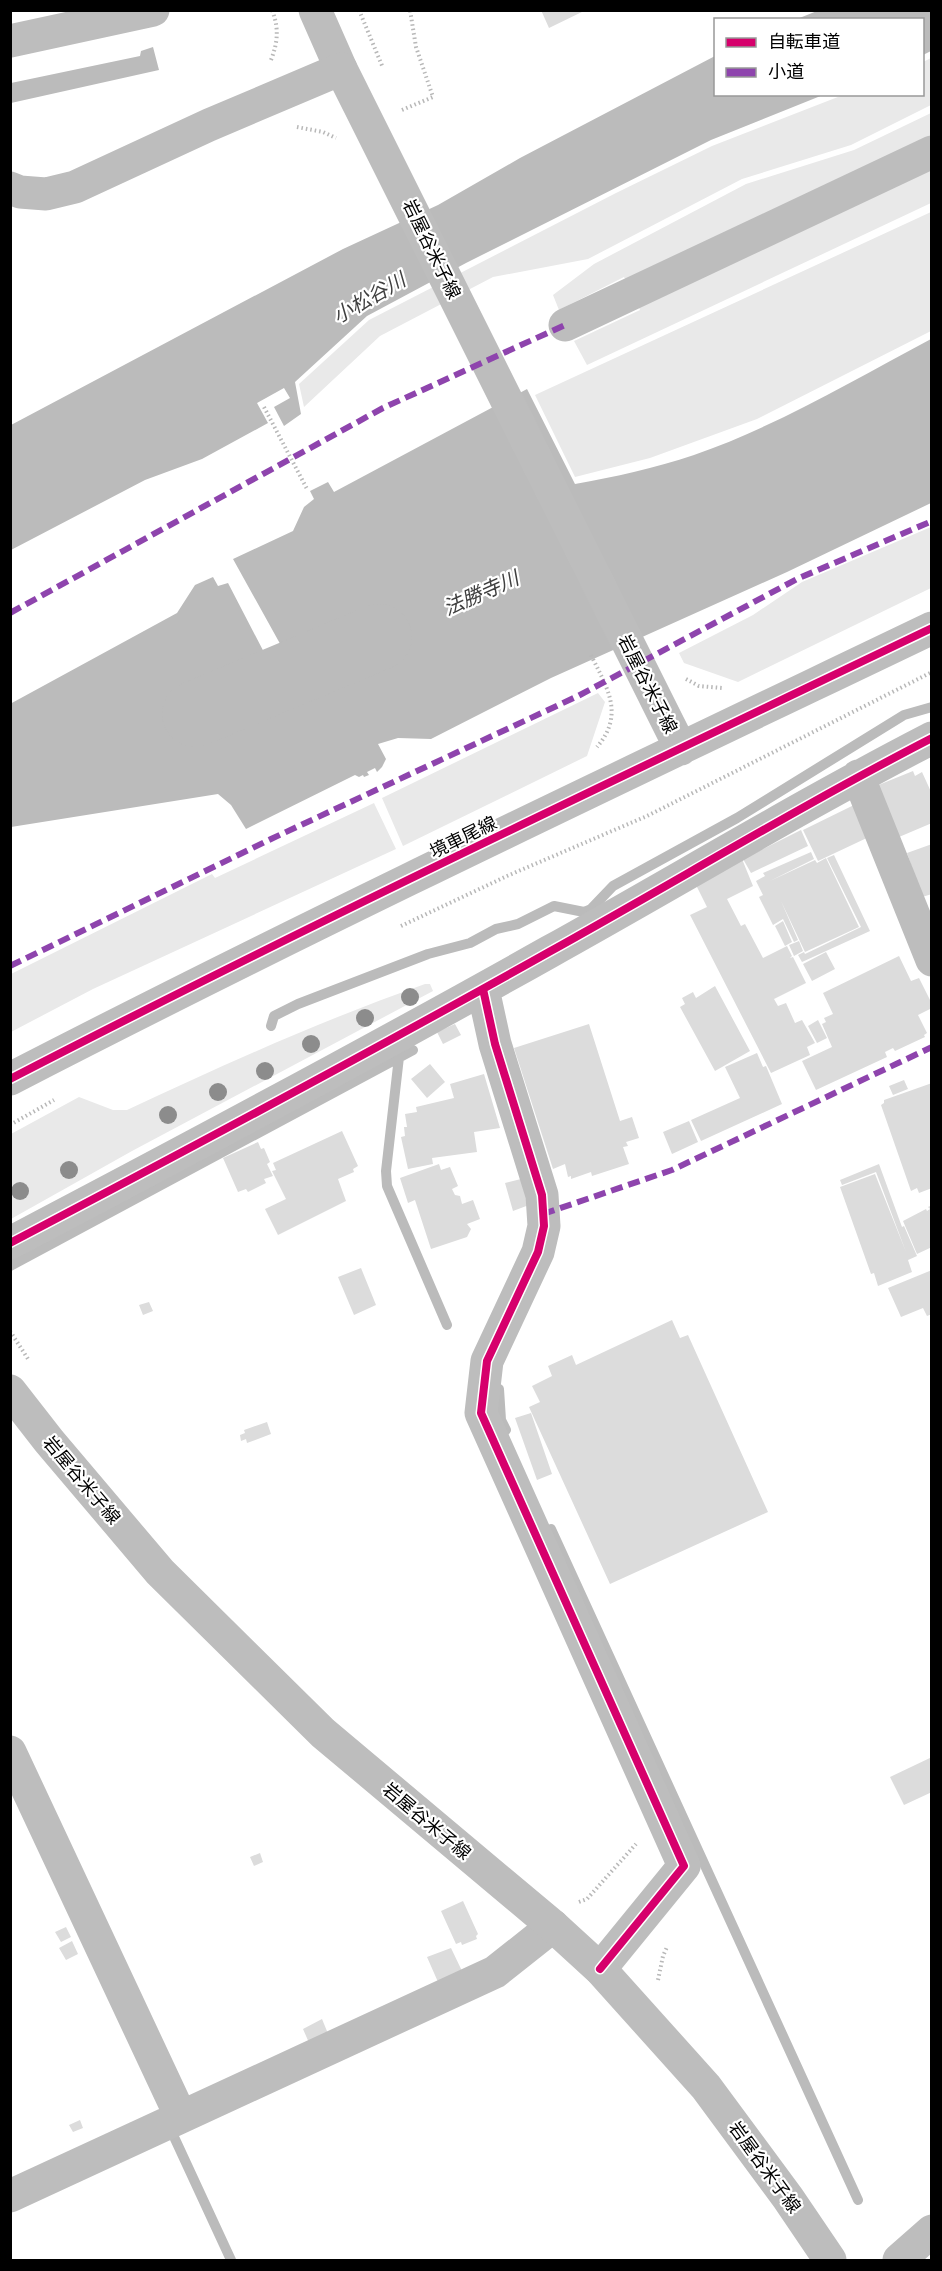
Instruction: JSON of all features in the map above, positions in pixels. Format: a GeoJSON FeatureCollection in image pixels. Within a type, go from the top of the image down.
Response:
{"type":"FeatureCollection","features":[{"type":"Feature","properties":{"kind":"street"},"geometry":{"type":"LineString","coordinates":[[10,41],[153,10]]}},
{"type":"Feature","properties":{"kind":"street","name":"岩屋谷米子線"},"geometry":{"type":"LineString","coordinates":[[315,10],[341,69],[681,749]]}},
{"type":"Feature","properties":{"kind":"street"},"geometry":{"type":"LineString","coordinates":[[10,188],[20,192],[46,194],[75,187],[208,125],[341,69]]}},
{"type":"Feature","properties":{"kind":"street"},"geometry":{"type":"LineString","coordinates":[[565,325],[932,152]]}},
{"type":"Feature","properties":{"kind":"street","name":"境車尾線"},"geometry":{"type":"LineString","coordinates":[[10,1079],[144,1010],[932,628]]}},
{"type":"Feature","properties":{"kind":"street"},"geometry":{"type":"LineString","coordinates":[[10,1243],[209,1139],[483,989],[858,776],[932,738]]}},
{"type":"Feature","properties":{"kind":"street"},"geometry":{"type":"LineString","coordinates":[[858,776],[932,960]]}},
{"type":"Feature","properties":{"kind":"street"},"geometry":{"type":"LineString","coordinates":[[483,989],[495,1044],[543,1195],[544,1226],[537,1252],[487,1361],[481,1413],[684,1866],[600,1969]]}},
{"type":"Feature","properties":{"kind":"street","name":"岩屋谷米子線"},"geometry":{"type":"LineString","coordinates":[[10,1391],[49,1441],[160,1572],[314,1725],[563,1914],[600,1969],[706,2087],[788,2198],[830,2260]]}},
{"type":"Feature","properties":{"kind":"street"},"geometry":{"type":"LineString","coordinates":[[10,1752],[181,2117]]}},
{"type":"Feature","properties":{"kind":"street"},"geometry":{"type":"LineString","coordinates":[[10,2196],[495,1972],[563,1914]]}},
{"type":"Feature","properties":{"kind":"street"},"geometry":{"type":"LineString","coordinates":[[899,2260],[932,2231]]}},
{"type":"Feature","properties":{"kind":"path"},"geometry":{"type":"LineString","coordinates":[[267,69],[277,47],[278,25],[272,10]]}},
{"type":"Feature","properties":{"kind":"path"},"geometry":{"type":"LineString","coordinates":[[401,110],[433,97],[416,47],[410,10]]}},
{"type":"Feature","properties":{"kind":"path"},"geometry":{"type":"LineString","coordinates":[[288,126],[323,132],[338,139]]}},
{"type":"Feature","properties":{"kind":"path"},"geometry":{"type":"LineString","coordinates":[[264,407],[307,489]]}},
{"type":"Feature","properties":{"kind":"path"},"geometry":{"type":"LineString","coordinates":[[398,928],[507,876],[647,816],[932,672]]}},
{"type":"Feature","properties":{"kind":"path"},"geometry":{"type":"LineString","coordinates":[[684,677],[699,686],[728,688]]}},
{"type":"Feature","properties":{"kind":"path"},"geometry":{"type":"LineString","coordinates":[[590,754],[604,740],[611,723],[612,704],[608,691]]}},
{"type":"Feature","properties":{"kind":"path"},"geometry":{"type":"LineString","coordinates":[[10,1125],[62,1095]]}},
{"type":"Feature","properties":{"kind":"path"},"geometry":{"type":"LineString","coordinates":[[10,1331],[33,1368]]}},
{"type":"Feature","properties":{"kind":"path"},"geometry":{"type":"LineString","coordinates":[[563,1914],[587,1899],[641,1839]]}},
{"type":"Feature","properties":{"kind":"shaded area"},"geometry":{"type":"Polygon","coordinates":[[[931,58],[931,105],[851,145],[742,179],[588,259],[493,277],[380,336],[304,407],[299,384],[369,320],[712,146],[840,96],[924,96],[924,62],[931,58]]]}},
{"type":"Feature","properties":{"kind":"shaded area"},"geometry":{"type":"Polygon","coordinates":[[[931,113],[931,139],[628,284],[624,277],[559,310],[553,295],[594,264],[746,184],[854,150],[931,113]]]}},
{"type":"Feature","properties":{"kind":"shaded area"},"geometry":{"type":"Polygon","coordinates":[[[931,161],[931,203],[587,365],[574,341],[640,310],[636,299],[931,161]]]}},
{"type":"Feature","properties":{"kind":"shaded area"},"geometry":{"type":"Polygon","coordinates":[[[931,212],[931,331],[757,419],[650,458],[575,477],[535,395],[931,212]]]}},
{"type":"Feature","properties":{"kind":"shaded area"},"geometry":{"type":"Polygon","coordinates":[[[931,527],[931,588],[738,682],[684,663],[679,653],[753,615],[802,582],[931,527]]]}},
{"type":"Feature","properties":{"kind":"shaded area"},"geometry":{"type":"Polygon","coordinates":[[[598,693],[605,702],[587,756],[403,846],[382,798],[598,693]]]}},
{"type":"Feature","properties":{"kind":"shaded area"},"geometry":{"type":"Polygon","coordinates":[[[374,803],[396,849],[93,989],[11,1032],[11,974],[212,874],[215,878],[374,803]]]}},
{"type":"Feature","properties":{"kind":"shaded area"},"geometry":{"type":"Polygon","coordinates":[[[430,984],[433,991],[132,1151],[11,1219],[11,1134],[79,1097],[113,1110],[127,1110],[274,1043],[430,984]]]}},
{"type":"Feature","properties":{"kind":"water"},"geometry":{"type":"Polygon","coordinates":[[[817,11],[931,11],[931,51],[924,54],[924,18],[800,18],[817,11]]]}},
{"type":"Feature","properties":{"kind":"water"},"geometry":{"type":"Polygon","coordinates":[[[153,47],[159,70],[11,103],[11,83],[140,56],[141,51],[153,47]]]}},
{"type":"Feature","properties":{"kind":"water","name":"小松谷川"},"geometry":{"type":"Polygon","coordinates":[[[714,57],[714,96],[821,96],[711,140],[466,263],[367,316],[295,382],[301,414],[284,426],[274,407],[290,398],[284,388],[257,403],[268,423],[202,459],[145,480],[11,550],[11,425],[343,249],[438,205],[520,158],[714,57]]]}},
{"type":"Feature","properties":{"kind":"water"},"geometry":{"type":"Polygon","coordinates":[[[931,339],[931,503],[787,572],[551,678],[431,739],[398,738],[378,744],[386,759],[377,772],[375,768],[367,772],[369,775],[364,777],[355,775],[246,829],[231,805],[218,794],[11,827],[10,704],[177,613],[195,585],[213,577],[218,586],[228,583],[282,687],[299,678],[233,559],[293,531],[304,507],[314,499],[310,491],[328,482],[334,492],[527,389],[575,484],[635,472],[694,455],[755,430],[931,339]]]}},
{"type":"Feature","properties":{"kind":"building"},"geometry":{"type":"Polygon","coordinates":[[[541,10],[586,10],[549,28],[541,10]]]}},
{"type":"Feature","properties":{"kind":"building"},"geometry":{"type":"Polygon","coordinates":[[[913,771],[915,776],[922,772],[932,794],[932,823],[899,837],[876,786],[913,771]]]}},
{"type":"Feature","properties":{"kind":"building"},"geometry":{"type":"Polygon","coordinates":[[[856,804],[871,836],[818,861],[803,830],[856,804]]]}},
{"type":"Feature","properties":{"kind":"building"},"geometry":{"type":"Polygon","coordinates":[[[801,830],[808,846],[751,873],[743,859],[801,830]]]}},
{"type":"Feature","properties":{"kind":"building"},"geometry":{"type":"Polygon","coordinates":[[[932,844],[932,894],[922,897],[907,853],[932,844]]]}},
{"type":"Feature","properties":{"kind":"building"},"geometry":{"type":"Polygon","coordinates":[[[811,852],[814,859],[770,881],[815,860],[817,863],[826,858],[859,927],[805,952],[781,901],[798,940],[794,942],[783,919],[773,925],[759,897],[763,895],[756,881],[765,876],[763,873],[811,852]]]}},
{"type":"Feature","properties":{"kind":"building"},"geometry":{"type":"Polygon","coordinates":[[[834,855],[870,931],[802,962],[798,955],[804,952],[805,954],[861,927],[827,858],[834,855]]]}},
{"type":"Feature","properties":{"kind":"building"},"geometry":{"type":"Polygon","coordinates":[[[742,859],[753,886],[727,899],[741,926],[745,924],[763,958],[787,946],[792,956],[790,958],[793,957],[806,983],[774,999],[778,1006],[786,1003],[795,1023],[802,1020],[815,1043],[807,1047],[810,1055],[771,1073],[690,915],[707,907],[695,883],[742,859]]]}},
{"type":"Feature","properties":{"kind":"building"},"geometry":{"type":"Polygon","coordinates":[[[783,921],[792,942],[785,946],[775,926],[783,921]]]}},
{"type":"Feature","properties":{"kind":"building"},"geometry":{"type":"Polygon","coordinates":[[[799,941],[803,951],[794,956],[789,945],[799,941]]]}},
{"type":"Feature","properties":{"kind":"building"},"geometry":{"type":"Polygon","coordinates":[[[826,952],[835,969],[812,981],[803,964],[826,952]]]}},
{"type":"Feature","properties":{"kind":"building"},"geometry":{"type":"Polygon","coordinates":[[[899,956],[911,981],[919,978],[932,1004],[932,1008],[918,1015],[927,1033],[925,1037],[895,1051],[893,1048],[885,1052],[887,1057],[816,1090],[802,1061],[832,1047],[822,1024],[826,1022],[824,1018],[833,1014],[823,993],[899,956]]]}},
{"type":"Feature","properties":{"kind":"building"},"geometry":{"type":"Polygon","coordinates":[[[715,986],[750,1051],[715,1071],[680,1007],[685,1004],[682,998],[693,992],[696,998],[715,986]]]}},
{"type":"Feature","properties":{"kind":"building"},"geometry":{"type":"Polygon","coordinates":[[[818,1020],[827,1038],[817,1043],[808,1026],[818,1020]]]}},
{"type":"Feature","properties":{"kind":"building"},"geometry":{"type":"Polygon","coordinates":[[[455,1024],[461,1035],[443,1044],[437,1032],[455,1024]]]}},
{"type":"Feature","properties":{"kind":"building"},"geometry":{"type":"Polygon","coordinates":[[[589,1024],[620,1121],[632,1117],[639,1138],[626,1142],[628,1146],[623,1147],[629,1164],[592,1176],[591,1172],[571,1179],[571,1176],[568,1177],[565,1164],[553,1169],[514,1048],[589,1024]]]}},
{"type":"Feature","properties":{"kind":"building"},"geometry":{"type":"Polygon","coordinates":[[[757,1053],[763,1067],[766,1066],[782,1104],[701,1141],[691,1120],[740,1098],[725,1067],[757,1053]]]}},
{"type":"Feature","properties":{"kind":"building"},"geometry":{"type":"Polygon","coordinates":[[[430,1064],[445,1082],[427,1098],[411,1079],[430,1064]]]}},
{"type":"Feature","properties":{"kind":"building"},"geometry":{"type":"Polygon","coordinates":[[[484,1074],[500,1128],[474,1132],[477,1152],[432,1158],[433,1164],[408,1169],[401,1137],[405,1136],[404,1127],[407,1127],[405,1114],[417,1112],[416,1107],[454,1098],[450,1084],[484,1074]]]}},
{"type":"Feature","properties":{"kind":"building"},"geometry":{"type":"Polygon","coordinates":[[[904,1080],[908,1089],[893,1095],[889,1086],[904,1080]]]}},
{"type":"Feature","properties":{"kind":"building"},"geometry":{"type":"Polygon","coordinates":[[[932,1083],[932,1188],[919,1193],[917,1188],[911,1191],[881,1105],[884,1100],[932,1083]]]}},
{"type":"Feature","properties":{"kind":"building"},"geometry":{"type":"Polygon","coordinates":[[[689,1121],[698,1142],[672,1154],[663,1132],[689,1121]]]}},
{"type":"Feature","properties":{"kind":"building"},"geometry":{"type":"Polygon","coordinates":[[[342,1131],[358,1166],[353,1169],[354,1172],[338,1179],[346,1201],[278,1235],[265,1209],[286,1199],[272,1171],[276,1170],[273,1163],[342,1131]]]}},
{"type":"Feature","properties":{"kind":"building"},"geometry":{"type":"Polygon","coordinates":[[[258,1142],[261,1149],[264,1148],[270,1162],[267,1164],[273,1176],[264,1179],[266,1183],[248,1192],[246,1189],[238,1192],[223,1158],[258,1142]]]}},
{"type":"Feature","properties":{"kind":"building"},"geometry":{"type":"Polygon","coordinates":[[[439,1164],[441,1170],[450,1167],[458,1186],[452,1189],[455,1195],[460,1196],[462,1204],[473,1200],[480,1219],[467,1224],[471,1229],[467,1237],[431,1249],[415,1200],[408,1203],[400,1178],[439,1164]]]}},
{"type":"Feature","properties":{"kind":"building"},"geometry":{"type":"Polygon","coordinates":[[[879,1164],[902,1227],[904,1226],[917,1256],[908,1260],[912,1272],[878,1286],[874,1273],[871,1274],[840,1187],[875,1174],[906,1252],[876,1172],[842,1185],[840,1180],[879,1164]]]}},
{"type":"Feature","properties":{"kind":"building"},"geometry":{"type":"Polygon","coordinates":[[[521,1179],[529,1205],[513,1211],[505,1183],[521,1179]]]}},
{"type":"Feature","properties":{"kind":"building"},"geometry":{"type":"Polygon","coordinates":[[[932,1205],[932,1247],[917,1254],[903,1221],[926,1209],[927,1211],[932,1205]]]}},
{"type":"Feature","properties":{"kind":"building"},"geometry":{"type":"Polygon","coordinates":[[[361,1268],[376,1305],[354,1315],[338,1277],[361,1268]]]}},
{"type":"Feature","properties":{"kind":"building"},"geometry":{"type":"Polygon","coordinates":[[[932,1270],[932,1314],[927,1316],[923,1308],[901,1317],[888,1288],[932,1270]]]}},
{"type":"Feature","properties":{"kind":"building"},"geometry":{"type":"Polygon","coordinates":[[[149,1302],[153,1311],[143,1315],[139,1305],[149,1302]]]}},
{"type":"Feature","properties":{"kind":"building"},"geometry":{"type":"Polygon","coordinates":[[[672,1320],[680,1338],[688,1335],[768,1512],[610,1584],[529,1407],[540,1402],[532,1386],[552,1376],[548,1366],[572,1355],[576,1365],[672,1320]]]}},
{"type":"Feature","properties":{"kind":"building"},"geometry":{"type":"Polygon","coordinates":[[[531,1413],[552,1474],[537,1480],[515,1418],[531,1413]]]}},
{"type":"Feature","properties":{"kind":"building"},"geometry":{"type":"Polygon","coordinates":[[[267,1422],[271,1434],[247,1443],[246,1439],[241,1441],[240,1435],[245,1433],[244,1430],[267,1422]]]}},
{"type":"Feature","properties":{"kind":"building"},"geometry":{"type":"Polygon","coordinates":[[[932,1757],[932,1792],[904,1805],[890,1777],[932,1757]]]}},
{"type":"Feature","properties":{"kind":"building"},"geometry":{"type":"Polygon","coordinates":[[[260,1853],[263,1862],[254,1866],[250,1857],[260,1853]]]}},
{"type":"Feature","properties":{"kind":"building"},"geometry":{"type":"Polygon","coordinates":[[[463,1901],[478,1934],[477,1939],[462,1945],[461,1942],[456,1944],[441,1911],[463,1901]]]}},
{"type":"Feature","properties":{"kind":"building"},"geometry":{"type":"Polygon","coordinates":[[[66,1927],[71,1937],[61,1942],[55,1932],[66,1927]]]}},
{"type":"Feature","properties":{"kind":"building"},"geometry":{"type":"Polygon","coordinates":[[[72,1941],[78,1954],[66,1960],[59,1948],[72,1941]]]}},
{"type":"Feature","properties":{"kind":"building"},"geometry":{"type":"Polygon","coordinates":[[[451,1948],[462,1971],[438,1982],[427,1957],[451,1948]]]}},
{"type":"Feature","properties":{"kind":"building"},"geometry":{"type":"Polygon","coordinates":[[[322,2019],[329,2036],[310,2045],[303,2029],[322,2019]]]}},
{"type":"Feature","properties":{"kind":"building"},"geometry":{"type":"Polygon","coordinates":[[[80,2120],[83,2128],[73,2132],[69,2125],[80,2120]]]}},
{"type":"Feature","properties":{"kind":"waterway","name":"法勝寺川"},"geometry":{"type":"LineString","coordinates":[[195,714],[379,637]]}},
{"type":"Feature","properties":{"kind":"waterway"},"geometry":{"type":"LineString","coordinates":[[271,1026],[274,1016],[298,1004],[428,954],[470,943],[496,929],[518,924],[554,906],[584,912],[591,909],[613,886],[737,818],[904,715],[932,707]]}},
{"type":"Feature","properties":{"kind":"waterway"},"geometry":{"type":"LineString","coordinates":[[10,1266],[413,1050]]}},
{"type":"Feature","properties":{"kind":"waterway"},"geometry":{"type":"LineString","coordinates":[[399,1057],[386,1171],[387,1186],[447,1325]]}},
{"type":"Feature","properties":{"kind":"waterway"},"geometry":{"type":"LineString","coordinates":[[499,1389],[501,1420],[506,1430]]}},
{"type":"Feature","properties":{"kind":"waterway"},"geometry":{"type":"LineString","coordinates":[[551,1529],[858,2200]]}},
{"type":"Feature","properties":{"kind":"waterway"},"geometry":{"type":"LineString","coordinates":[[175,2139],[231,2260]]}},
{"type":"Feature","properties":{"kind":"marked path"},"geometry":{"type":"LineString","coordinates":[[10,613],[383,408],[565,325]]}},
{"type":"Feature","properties":{"kind":"marked path"},"geometry":{"type":"LineString","coordinates":[[10,966],[271,839],[578,696],[797,579],[932,521]]}},
{"type":"Feature","properties":{"kind":"marked path"},"geometry":{"type":"LineString","coordinates":[[543,1214],[672,1170],[932,1047]]}},
{"type":"Feature","properties":{"kind":"cycle path"},"geometry":{"type":"LineString","coordinates":[[10,1079],[354,906],[932,628]]}},
{"type":"Feature","properties":{"kind":"cycle path"},"geometry":{"type":"LineString","coordinates":[[10,1243],[415,1026],[932,738]]}},
{"type":"Feature","properties":{"kind":"cycle path"},"geometry":{"type":"LineString","coordinates":[[483,989],[495,1044],[542,1195],[544,1226],[538,1252],[487,1361],[481,1413],[684,1866],[600,1969]]}}]}
